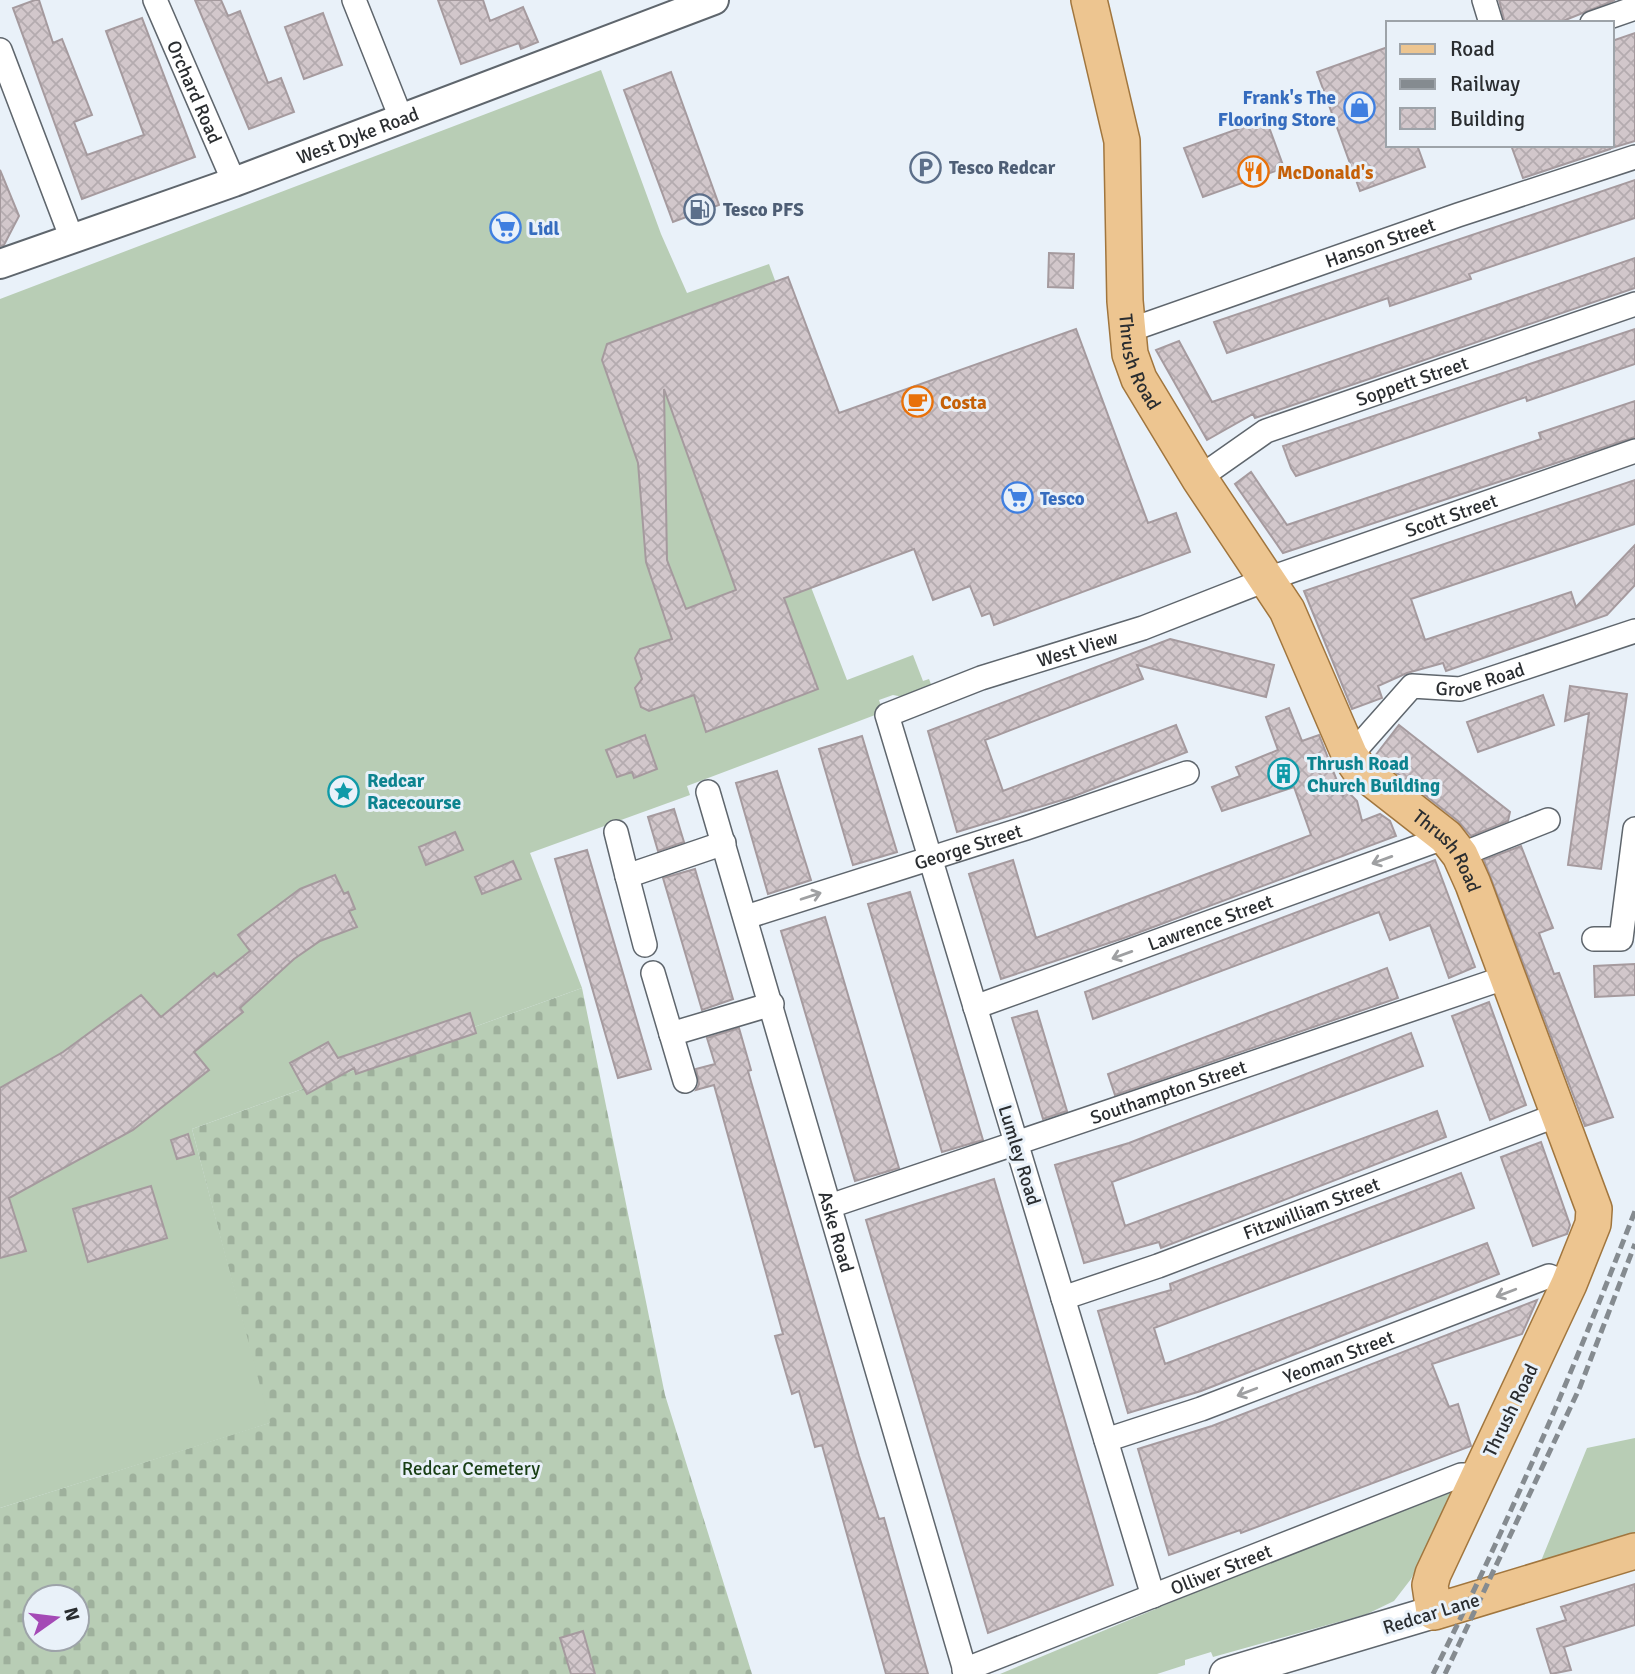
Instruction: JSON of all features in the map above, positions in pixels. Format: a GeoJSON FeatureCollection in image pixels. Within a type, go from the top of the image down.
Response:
{"type":"FeatureCollection","features":[{"type":"Feature","properties":{"kind":"main road","name":"Thrush Road"},"geometry":{"type":"LineString","coordinates":[[1089,0],[1122,141],[1127,331],[1130,354],[1139,379],[1199,478],[1268,579],[1310,657],[1350,756],[1359,769],[1453,846],[1507,977],[1594,1209],[1593,1224],[1569,1284],[1470,1475],[1430,1585],[1434,1612]]}},
{"type":"Feature","properties":{"kind":"main road","name":"Redcar Lane"},"geometry":{"type":"LineString","coordinates":[[1226,1674],[1635,1551]]}},
{"type":"Feature","properties":{"kind":"street","name":"Orchard Road"},"geometry":{"type":"LineString","coordinates":[[155,0],[234,182]]}},
{"type":"Feature","properties":{"kind":"street"},"geometry":{"type":"LineString","coordinates":[[354,0],[401,118]]}},
{"type":"Feature","properties":{"kind":"street","name":"West Dyke Road"},"geometry":{"type":"LineString","coordinates":[[0,264],[234,182],[714,0]]}},
{"type":"Feature","properties":{"kind":"street"},"geometry":{"type":"LineString","coordinates":[[1484,0],[1490,21]]}},
{"type":"Feature","properties":{"kind":"street"},"geometry":{"type":"LineString","coordinates":[[1598,21],[1635,8]]}},
{"type":"Feature","properties":{"kind":"street"},"geometry":{"type":"LineString","coordinates":[[0,51],[72,239]]}},
{"type":"Feature","properties":{"kind":"street","name":"Hanson Street"},"geometry":{"type":"LineString","coordinates":[[1127,331],[1458,215],[1635,157]]}},
{"type":"Feature","properties":{"kind":"street","name":"Soppett Street"},"geometry":{"type":"LineString","coordinates":[[1199,478],[1266,431],[1635,304]]}},
{"type":"Feature","properties":{"kind":"street","name":"Scott Street"},"geometry":{"type":"LineString","coordinates":[[1268,579],[1635,451]]}},
{"type":"Feature","properties":{"kind":"street","name":"West View"},"geometry":{"type":"LineString","coordinates":[[887,715],[981,678],[1143,628],[1268,579]]}},
{"type":"Feature","properties":{"kind":"street","name":"Grove Road"},"geometry":{"type":"LineString","coordinates":[[1350,756],[1412,686],[1460,689],[1635,631]]}},
{"type":"Feature","properties":{"kind":"street","name":"Lumley Road"},"geometry":{"type":"LineString","coordinates":[[887,715],[1153,1596]]}},
{"type":"Feature","properties":{"kind":"street","name":"George Street"},"geometry":{"type":"LineString","coordinates":[[746,917],[1187,773]]}},
{"type":"Feature","properties":{"kind":"street","name":"Aske Road"},"geometry":{"type":"LineString","coordinates":[[708,792],[965,1672]]}},
{"type":"Feature","properties":{"kind":"street","name":"Lawrence Street"},"geometry":{"type":"LineString","coordinates":[[975,1007],[1453,846],[1548,820]]}},
{"type":"Feature","properties":{"kind":"street"},"geometry":{"type":"LineString","coordinates":[[1594,939],[1621,939],[1635,829]]}},
{"type":"Feature","properties":{"kind":"street"},"geometry":{"type":"LineString","coordinates":[[616,832],[645,945]]}},
{"type":"Feature","properties":{"kind":"street"},"geometry":{"type":"LineString","coordinates":[[627,876],[724,843]]}},
{"type":"Feature","properties":{"kind":"street"},"geometry":{"type":"LineString","coordinates":[[653,973],[685,1081]]}},
{"type":"Feature","properties":{"kind":"street","name":"Southampton Street"},"geometry":{"type":"LineString","coordinates":[[830,1206],[1507,977]]}},
{"type":"Feature","properties":{"kind":"street"},"geometry":{"type":"LineString","coordinates":[[671,1034],[772,1004]]}},
{"type":"Feature","properties":{"kind":"street","name":"Fitzwilliam Street"},"geometry":{"type":"LineString","coordinates":[[1063,1298],[1158,1266],[1560,1114]]}},
{"type":"Feature","properties":{"kind":"street","name":"Yeoman Street"},"geometry":{"type":"LineString","coordinates":[[1105,1440],[1202,1409],[1549,1276],[1569,1284]]}},
{"type":"Feature","properties":{"kind":"street","name":"Olliver Street"},"geometry":{"type":"LineString","coordinates":[[965,1672],[1153,1596],[1470,1475]]}},
{"type":"Feature","properties":{"kind":"green space","name":"Redcar Racecourse"},"geometry":{"type":"Polygon","coordinates":[[[601,70],[661,234],[687,293],[769,264],[876,557],[809,582],[847,680],[913,655],[923,681],[929,679],[934,692],[914,699],[893,695],[879,700],[883,712],[687,786],[690,795],[530,853],[582,988],[192,1129],[270,1423],[0,1508],[0,299],[601,70]]]}},
{"type":"Feature","properties":{"kind":"green space","name":"Redcar Cemetery"},"geometry":{"type":"Polygon","coordinates":[[[582,988],[665,1395],[752,1674],[0,1674],[0,1508],[269,1423],[192,1129],[582,988]]]}},
{"type":"Feature","properties":{"kind":"green space"},"geometry":{"type":"Polygon","coordinates":[[[1635,1438],[1635,1533],[1541,1561],[1587,1448],[1635,1438]]]}},
{"type":"Feature","properties":{"kind":"green space"},"geometry":{"type":"Polygon","coordinates":[[[1457,1489],[1411,1579],[1394,1601],[1367,1614],[1213,1657],[1211,1652],[1185,1660],[1185,1665],[1157,1674],[1000,1674],[1416,1500],[1457,1489]]]}},
{"type":"Feature","properties":{"kind":"building"},"geometry":{"type":"Polygon","coordinates":[[[39,0],[53,43],[62,39],[92,115],[74,122],[87,155],[144,135],[106,31],[142,18],[195,157],[82,199],[13,8],[39,0]]]}},
{"type":"Feature","properties":{"kind":"building"},"geometry":{"type":"Polygon","coordinates":[[[195,0],[221,0],[228,16],[240,11],[268,83],[281,78],[294,112],[249,129],[195,0]]]}},
{"type":"Feature","properties":{"kind":"building"},"geometry":{"type":"Polygon","coordinates":[[[438,0],[483,0],[490,21],[523,7],[538,42],[521,49],[519,43],[461,64],[438,0]]]}},
{"type":"Feature","properties":{"kind":"building"},"geometry":{"type":"Polygon","coordinates":[[[1499,0],[1615,0],[1563,21],[1504,21],[1499,0]]]}},
{"type":"Feature","properties":{"kind":"building"},"geometry":{"type":"Polygon","coordinates":[[[323,13],[342,65],[304,79],[285,27],[323,13]]]}},
{"type":"Feature","properties":{"kind":"building"},"geometry":{"type":"Polygon","coordinates":[[[1635,33],[1635,141],[1612,148],[1614,147],[1614,40],[1635,33]]]}},
{"type":"Feature","properties":{"kind":"building","name":"Frank's The Flooring Store"},"geometry":{"type":"Polygon","coordinates":[[[1386,48],[1386,147],[1418,147],[1425,167],[1360,191],[1317,72],[1386,48]]]}},
{"type":"Feature","properties":{"kind":"building"},"geometry":{"type":"Polygon","coordinates":[[[671,72],[719,205],[673,222],[624,90],[671,72]]]}},
{"type":"Feature","properties":{"kind":"building"},"geometry":{"type":"Polygon","coordinates":[[[1266,119],[1284,168],[1203,197],[1184,148],[1266,119]]]}},
{"type":"Feature","properties":{"kind":"building"},"geometry":{"type":"Polygon","coordinates":[[[1512,147],[1610,147],[1610,149],[1523,178],[1512,147]]]}},
{"type":"Feature","properties":{"kind":"building"},"geometry":{"type":"Polygon","coordinates":[[[0,170],[19,216],[4,245],[0,246],[0,170]]]}},
{"type":"Feature","properties":{"kind":"building"},"geometry":{"type":"Polygon","coordinates":[[[1635,180],[1635,218],[1469,274],[1471,279],[1390,306],[1388,298],[1227,353],[1214,322],[1635,180]]]}},
{"type":"Feature","properties":{"kind":"building"},"geometry":{"type":"Polygon","coordinates":[[[1049,253],[1074,254],[1073,288],[1048,287],[1049,253]]]}},
{"type":"Feature","properties":{"kind":"building"},"geometry":{"type":"Polygon","coordinates":[[[1635,258],[1635,288],[1255,418],[1253,414],[1207,440],[1156,350],[1179,341],[1212,402],[1635,258]]]}},
{"type":"Feature","properties":{"kind":"building"},"geometry":{"type":"Polygon","coordinates":[[[788,277],[839,413],[1076,329],[1148,523],[1176,513],[1190,552],[994,625],[990,613],[982,616],[970,586],[933,600],[914,549],[784,598],[818,689],[706,732],[694,695],[649,711],[641,707],[635,688],[642,679],[635,658],[640,649],[672,639],[646,562],[638,463],[602,360],[607,344],[788,277]],[[664,389],[667,560],[686,609],[736,590],[664,389]]]}},
{"type":"Feature","properties":{"kind":"building"},"geometry":{"type":"Polygon","coordinates":[[[1635,329],[1635,364],[1527,401],[1526,397],[1296,476],[1291,468],[1283,446],[1635,329]]]}},
{"type":"Feature","properties":{"kind":"building"},"geometry":{"type":"Polygon","coordinates":[[[1635,401],[1635,437],[1283,553],[1235,484],[1251,472],[1287,525],[1541,439],[1539,433],[1635,401]]]}},
{"type":"Feature","properties":{"kind":"building"},"geometry":{"type":"Polygon","coordinates":[[[1635,480],[1635,524],[1411,599],[1425,640],[1571,592],[1576,607],[1635,545],[1635,585],[1607,615],[1446,671],[1443,663],[1407,673],[1378,686],[1382,698],[1352,709],[1304,591],[1635,480]]]}},
{"type":"Feature","properties":{"kind":"building"},"geometry":{"type":"Polygon","coordinates":[[[1170,639],[1274,665],[1266,697],[1137,665],[1143,679],[985,740],[1003,791],[1176,725],[1187,752],[1072,797],[957,832],[928,731],[1170,639]]]}},
{"type":"Feature","properties":{"kind":"building"},"geometry":{"type":"Polygon","coordinates":[[[1570,686],[1627,694],[1601,869],[1568,865],[1589,713],[1565,721],[1570,686]]]}},
{"type":"Feature","properties":{"kind":"building"},"geometry":{"type":"Polygon","coordinates":[[[1543,695],[1554,725],[1478,752],[1467,722],[1543,695]]]}},
{"type":"Feature","properties":{"kind":"building"},"geometry":{"type":"Polygon","coordinates":[[[1289,708],[1302,741],[1319,735],[1343,796],[1347,791],[1357,801],[1362,821],[1380,814],[1390,821],[1396,836],[1124,938],[1001,979],[969,874],[1013,860],[1036,938],[1311,835],[1294,787],[1222,811],[1212,787],[1240,776],[1236,767],[1278,750],[1266,717],[1289,708]]]}},
{"type":"Feature","properties":{"kind":"building"},"geometry":{"type":"Polygon","coordinates":[[[1399,725],[1510,812],[1508,821],[1471,836],[1458,821],[1375,756],[1399,725]]]}},
{"type":"Feature","properties":{"kind":"building"},"geometry":{"type":"Polygon","coordinates":[[[645,735],[657,769],[634,778],[632,772],[617,777],[606,750],[645,735]]]}},
{"type":"Feature","properties":{"kind":"building"},"geometry":{"type":"Polygon","coordinates":[[[862,736],[897,852],[853,865],[819,749],[862,736]]]}},
{"type":"Feature","properties":{"kind":"building"},"geometry":{"type":"Polygon","coordinates":[[[777,771],[811,880],[768,894],[736,783],[777,771]]]}},
{"type":"Feature","properties":{"kind":"building"},"geometry":{"type":"Polygon","coordinates":[[[674,809],[684,842],[658,851],[648,817],[674,809]]]}},
{"type":"Feature","properties":{"kind":"building"},"geometry":{"type":"Polygon","coordinates":[[[455,832],[463,850],[426,865],[419,847],[455,832]]]}},
{"type":"Feature","properties":{"kind":"building"},"geometry":{"type":"Polygon","coordinates":[[[1521,846],[1553,928],[1539,933],[1554,974],[1559,973],[1613,1117],[1585,1126],[1484,860],[1521,846]]]}},
{"type":"Feature","properties":{"kind":"building"},"geometry":{"type":"Polygon","coordinates":[[[587,850],[651,1069],[618,1078],[555,859],[587,850]]]}},
{"type":"Feature","properties":{"kind":"building"},"geometry":{"type":"Polygon","coordinates":[[[1435,860],[1475,967],[1449,978],[1430,925],[1390,940],[1379,912],[1093,1019],[1085,992],[1435,860]]]}},
{"type":"Feature","properties":{"kind":"building"},"geometry":{"type":"Polygon","coordinates":[[[513,861],[521,879],[482,894],[475,877],[513,861]]]}},
{"type":"Feature","properties":{"kind":"building"},"geometry":{"type":"Polygon","coordinates":[[[695,869],[733,999],[702,1010],[663,878],[695,869]]]}},
{"type":"Feature","properties":{"kind":"building"},"geometry":{"type":"Polygon","coordinates":[[[335,875],[344,894],[348,892],[355,909],[349,911],[357,927],[320,941],[294,959],[240,1008],[243,1012],[194,1052],[209,1070],[133,1130],[9,1198],[26,1251],[0,1258],[0,1088],[63,1052],[141,995],[161,1017],[214,973],[217,977],[250,951],[238,935],[300,889],[335,875]]]}},
{"type":"Feature","properties":{"kind":"building"},"geometry":{"type":"Polygon","coordinates":[[[910,892],[983,1140],[942,1152],[868,904],[910,892]]]}},
{"type":"Feature","properties":{"kind":"building"},"geometry":{"type":"Polygon","coordinates":[[[825,917],[899,1168],[855,1181],[781,931],[825,917]]]}},
{"type":"Feature","properties":{"kind":"building"},"geometry":{"type":"Polygon","coordinates":[[[1635,964],[1635,995],[1595,997],[1594,966],[1635,964]]]}},
{"type":"Feature","properties":{"kind":"building"},"geometry":{"type":"Polygon","coordinates":[[[1387,968],[1398,998],[1115,1095],[1108,1074],[1387,968]]]}},
{"type":"Feature","properties":{"kind":"building"},"geometry":{"type":"Polygon","coordinates":[[[1489,1002],[1526,1105],[1490,1120],[1452,1016],[1489,1002]]]}},
{"type":"Feature","properties":{"kind":"building"},"geometry":{"type":"Polygon","coordinates":[[[1037,1011],[1067,1111],[1043,1119],[1012,1018],[1037,1011]]]}},
{"type":"Feature","properties":{"kind":"building"},"geometry":{"type":"Polygon","coordinates":[[[470,1013],[476,1033],[356,1074],[354,1068],[307,1094],[290,1063],[328,1042],[338,1058],[470,1013]]]}},
{"type":"Feature","properties":{"kind":"building"},"geometry":{"type":"Polygon","coordinates":[[[739,1028],[751,1070],[748,1071],[859,1456],[879,1519],[884,1518],[928,1674],[886,1674],[822,1445],[815,1447],[799,1391],[792,1394],[775,1336],[783,1334],[714,1085],[696,1090],[699,1084],[696,1069],[715,1064],[707,1038],[739,1028]]]}},
{"type":"Feature","properties":{"kind":"building"},"geometry":{"type":"Polygon","coordinates":[[[1411,1033],[1423,1066],[1112,1182],[1125,1226],[1437,1111],[1446,1137],[1161,1248],[1159,1242],[1084,1263],[1055,1165],[1129,1143],[1411,1033]]]}},
{"type":"Feature","properties":{"kind":"building"},"geometry":{"type":"Polygon","coordinates":[[[188,1134],[194,1154],[177,1159],[171,1140],[188,1134]]]}},
{"type":"Feature","properties":{"kind":"building"},"geometry":{"type":"Polygon","coordinates":[[[1541,1142],[1570,1225],[1567,1234],[1533,1246],[1501,1157],[1541,1142]]]}},
{"type":"Feature","properties":{"kind":"building"},"geometry":{"type":"Polygon","coordinates":[[[1461,1173],[1474,1208],[1154,1328],[1165,1364],[1487,1243],[1499,1274],[1201,1391],[1128,1413],[1098,1311],[1171,1290],[1170,1284],[1461,1173]]]}},
{"type":"Feature","properties":{"kind":"building"},"geometry":{"type":"Polygon","coordinates":[[[994,1179],[1113,1585],[988,1633],[866,1220],[994,1179]]]}},
{"type":"Feature","properties":{"kind":"building"},"geometry":{"type":"Polygon","coordinates":[[[151,1186],[167,1238],[88,1262],[73,1209],[151,1186]]]}},
{"type":"Feature","properties":{"kind":"building"},"geometry":{"type":"Polygon","coordinates":[[[1537,1300],[1522,1334],[1432,1364],[1449,1407],[1458,1404],[1471,1446],[1241,1533],[1240,1530],[1169,1555],[1138,1449],[1212,1426],[1537,1300]]]}},
{"type":"Feature","properties":{"kind":"building"},"geometry":{"type":"Polygon","coordinates":[[[1635,1584],[1635,1625],[1564,1647],[1571,1670],[1551,1674],[1537,1629],[1566,1620],[1561,1607],[1635,1584]]]}},
{"type":"Feature","properties":{"kind":"building"},"geometry":{"type":"Polygon","coordinates":[[[583,1631],[595,1674],[571,1674],[560,1638],[583,1631]]]}},
{"type":"Feature","properties":{"kind":"railway"},"geometry":{"type":"LineString","coordinates":[[1433,1674],[1540,1445],[1635,1211]]}},
{"type":"Feature","properties":{"kind":"railway"},"geometry":{"type":"LineString","coordinates":[[1445,1674],[1580,1387],[1635,1244]]}},
{"type":"Feature","properties":{"kind":"place","name":"Frank's The Flooring Store"},"geometry":{"type":"Point","coordinates":[1359,108]}},
{"type":"Feature","properties":{"kind":"place","name":"Tesco Redcar"},"geometry":{"type":"Point","coordinates":[926,167]}},
{"type":"Feature","properties":{"kind":"place","name":"McDonald's"},"geometry":{"type":"Point","coordinates":[1254,172]}},
{"type":"Feature","properties":{"kind":"place","name":"Tesco PFS"},"geometry":{"type":"Point","coordinates":[700,209]}},
{"type":"Feature","properties":{"kind":"place","name":"Lidl"},"geometry":{"type":"Point","coordinates":[505,228]}},
{"type":"Feature","properties":{"kind":"place","name":"Costa"},"geometry":{"type":"Point","coordinates":[917,402]}},
{"type":"Feature","properties":{"kind":"place","name":"Tesco"},"geometry":{"type":"Point","coordinates":[1017,498]}},
{"type":"Feature","properties":{"kind":"place","name":"Thrush Road Church Building"},"geometry":{"type":"Point","coordinates":[1284,774]}},
{"type":"Feature","properties":{"kind":"place","name":"Redcar Racecourse"},"geometry":{"type":"Point","coordinates":[344,791]}}]}
